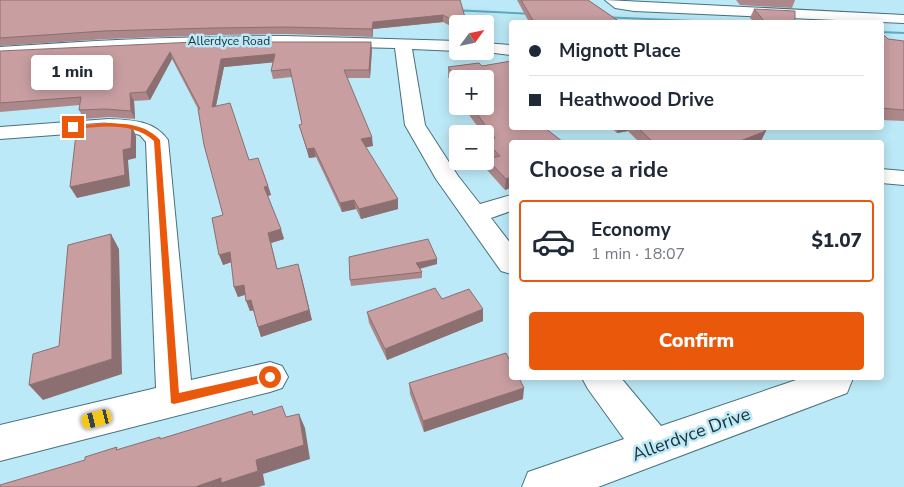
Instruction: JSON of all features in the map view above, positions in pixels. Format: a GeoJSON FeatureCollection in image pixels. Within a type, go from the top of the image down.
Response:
{"type":"FeatureCollection","features":[{"type":"Feature","properties":{"kind":"street"},"geometry":{"type":"LineString","coordinates":[[612,0],[620,5],[634,7],[904,19]]}},
{"type":"Feature","properties":{"kind":"street"},"geometry":{"type":"LineString","coordinates":[[814,0],[848,18]]}},
{"type":"Feature","properties":{"kind":"street","name":"Allerdyce Road"},"geometry":{"type":"LineString","coordinates":[[0,52],[179,41],[264,40],[449,46]]}},
{"type":"Feature","properties":{"kind":"street"},"geometry":{"type":"LineString","coordinates":[[403,43],[408,94],[415,125],[448,179],[509,261]]}},
{"type":"Feature","properties":{"kind":"street"},"geometry":{"type":"LineString","coordinates":[[494,49],[509,50]]}},
{"type":"Feature","properties":{"kind":"street"},"geometry":{"type":"LineString","coordinates":[[0,132],[109,125],[147,131],[157,140],[174,399]]}},
{"type":"Feature","properties":{"kind":"street"},"geometry":{"type":"LineString","coordinates":[[884,176],[904,178]]}},
{"type":"Feature","properties":{"kind":"street"},"geometry":{"type":"LineString","coordinates":[[474,215],[509,204]]}},
{"type":"Feature","properties":{"kind":"street"},"geometry":{"type":"LineString","coordinates":[[0,443],[270,377]]}},
{"type":"Feature","properties":{"kind":"street"},"geometry":{"type":"LineString","coordinates":[[602,380],[654,448]]}},
{"type":"Feature","properties":{"kind":"street","name":"Allerdyce Drive"},"geometry":{"type":"LineString","coordinates":[[543,487],[834,382],[834,380]]}},
{"type":"Feature","properties":{"kind":"building"},"geometry":{"type":"Polygon","coordinates":[[[0,0],[460,0],[464,15],[449,15],[449,18],[443,15],[373,22],[372,29],[212,28],[104,31],[0,38],[0,0]]]}},
{"type":"Feature","properties":{"kind":"building"},"geometry":{"type":"Polygon","coordinates":[[[521,0],[588,0],[617,20],[533,20],[521,0]]]}},
{"type":"Feature","properties":{"kind":"building"},"geometry":{"type":"Polygon","coordinates":[[[754,9],[795,11],[795,20],[763,20],[754,9]]]}},
{"type":"Feature","properties":{"kind":"building"},"geometry":{"type":"Polygon","coordinates":[[[884,36],[888,39],[904,41],[904,110],[884,108],[884,36]]]}},
{"type":"Feature","properties":{"kind":"building"},"geometry":{"type":"Polygon","coordinates":[[[195,42],[371,42],[369,70],[344,70],[372,137],[361,139],[398,199],[359,209],[354,200],[340,203],[314,148],[307,149],[299,125],[302,124],[290,69],[271,71],[275,54],[221,59],[212,107],[230,103],[249,160],[258,158],[268,186],[264,187],[281,229],[268,233],[277,269],[298,264],[309,310],[258,327],[251,300],[246,301],[244,285],[234,287],[230,252],[219,255],[212,218],[223,215],[204,145],[198,109],[200,109],[170,52],[146,92],[130,93],[131,111],[79,110],[81,97],[0,103],[0,51],[195,42]]]}},
{"type":"Feature","properties":{"kind":"building"},"geometry":{"type":"Polygon","coordinates":[[[509,61],[509,130],[548,130],[560,140],[509,140],[509,178],[506,179],[494,166],[494,157],[500,156],[494,150],[494,125],[485,125],[478,115],[494,115],[494,70],[450,70],[448,67],[479,63],[482,66],[509,61]]]}},
{"type":"Feature","properties":{"kind":"building"},"geometry":{"type":"Polygon","coordinates":[[[104,123],[132,126],[131,148],[123,150],[125,175],[70,187],[77,125],[104,123]]]}},
{"type":"Feature","properties":{"kind":"building"},"geometry":{"type":"Polygon","coordinates":[[[640,130],[766,131],[743,140],[651,140],[640,130]]]}},
{"type":"Feature","properties":{"kind":"building"},"geometry":{"type":"Polygon","coordinates":[[[111,234],[112,359],[29,385],[33,354],[59,346],[68,245],[111,234]]]}},
{"type":"Feature","properties":{"kind":"building"},"geometry":{"type":"Polygon","coordinates":[[[428,239],[437,259],[416,263],[422,272],[350,280],[349,257],[428,239]]]}},
{"type":"Feature","properties":{"kind":"building"},"geometry":{"type":"Polygon","coordinates":[[[435,288],[442,299],[469,289],[483,309],[385,349],[367,312],[435,288]]]}},
{"type":"Feature","properties":{"kind":"building"},"geometry":{"type":"Polygon","coordinates":[[[506,353],[509,359],[509,380],[520,380],[524,388],[423,421],[409,383],[506,353]]]}},
{"type":"Feature","properties":{"kind":"building"},"geometry":{"type":"Polygon","coordinates":[[[282,406],[286,417],[299,414],[304,445],[256,460],[258,471],[221,483],[221,478],[195,487],[0,487],[0,485],[85,460],[85,457],[117,447],[116,450],[160,437],[160,439],[252,411],[253,415],[282,406]]]}},
{"type":"Feature","properties":{"kind":"waterway"},"geometry":{"type":"LineString","coordinates":[[453,10],[534,14]]}},
{"type":"Feature","properties":{"kind":"waterway"},"geometry":{"type":"LineString","coordinates":[[602,17],[671,20]]}},
{"type":"Feature","properties":{"kind":"waterway"},"geometry":{"type":"LineString","coordinates":[[884,32],[904,33]]}},
{"type":"Feature","properties":{"kind":"route"},"geometry":{"type":"LineString","coordinates":[[73,127],[131,126],[147,131],[157,140],[174,399],[270,377]]}}]}
